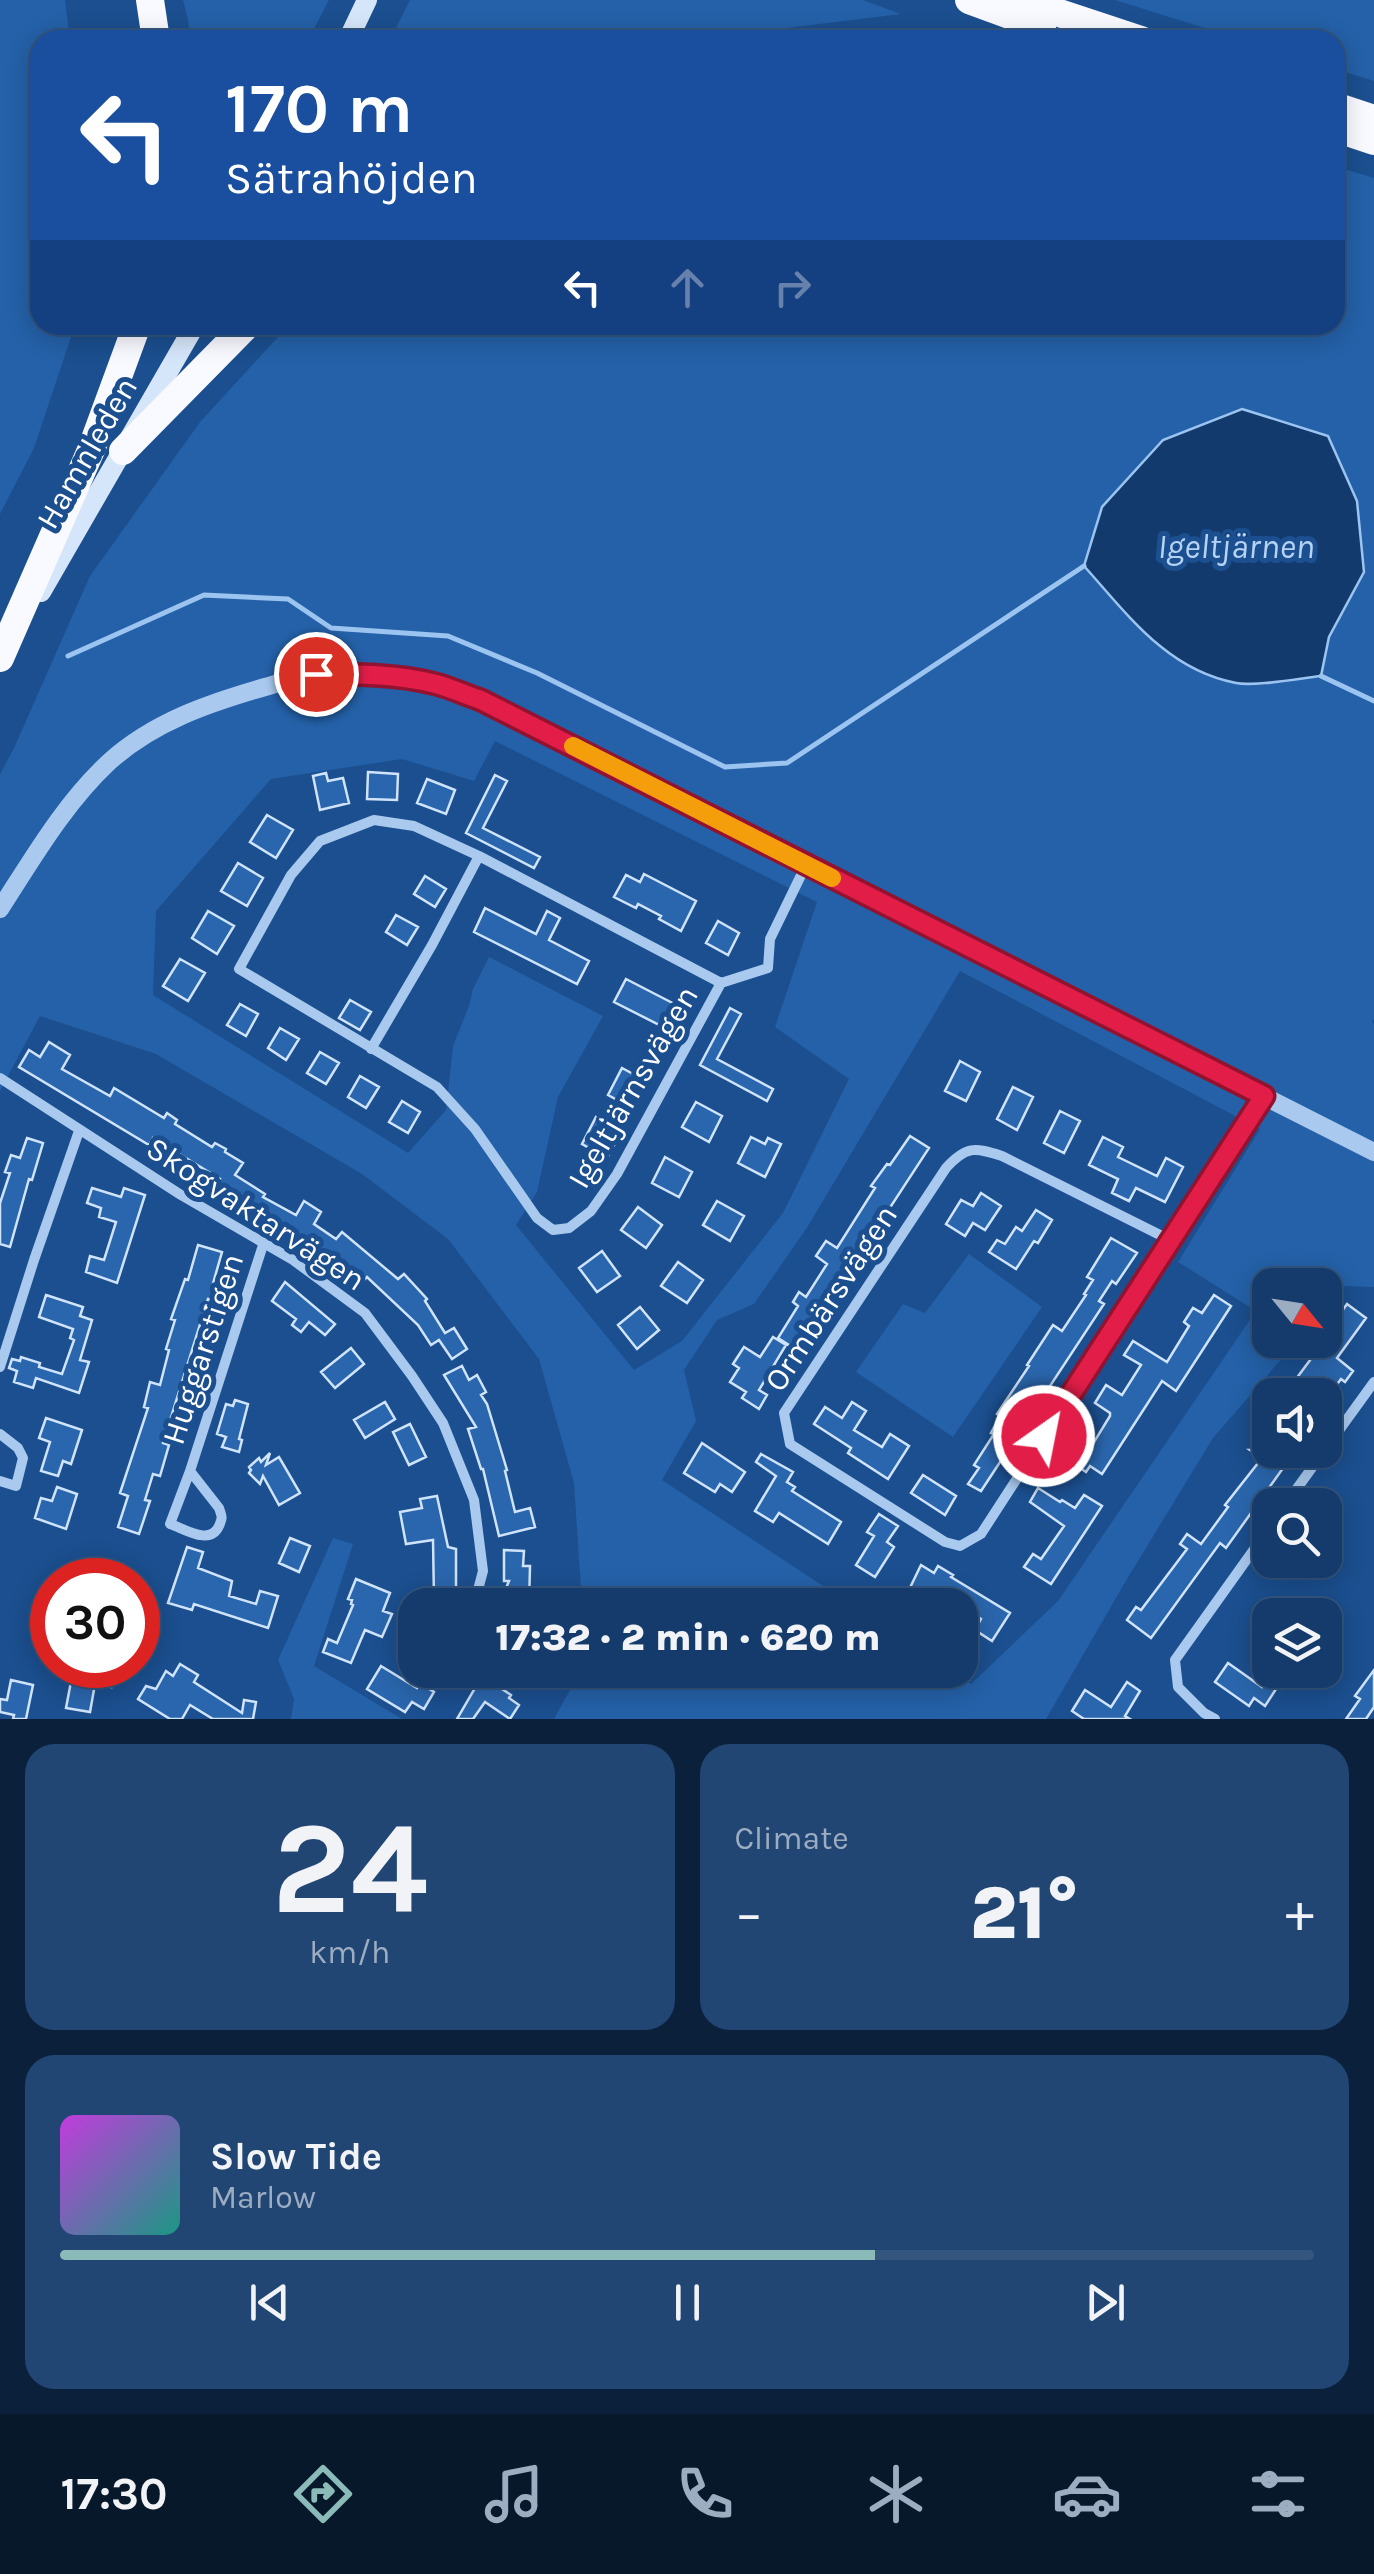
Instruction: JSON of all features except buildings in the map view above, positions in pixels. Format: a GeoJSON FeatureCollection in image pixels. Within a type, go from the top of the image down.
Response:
{"type":"FeatureCollection","features":[{"type":"Feature","properties":{"kind":"highway"},"geometry":{"type":"LineString","coordinates":[[150,0],[154,30]]}},
{"type":"Feature","properties":{"kind":"highway"},"geometry":{"type":"LineString","coordinates":[[969,0],[1052,30]]}},
{"type":"Feature","properties":{"kind":"highway"},"geometry":{"type":"LineString","coordinates":[[1020,0],[1110,30]]}},
{"type":"Feature","properties":{"kind":"highway"},"geometry":{"type":"LineString","coordinates":[[1345,109],[1374,119]]}},
{"type":"Feature","properties":{"kind":"highway"},"geometry":{"type":"LineString","coordinates":[[1345,131],[1374,141]]}},
{"type":"Feature","properties":{"kind":"highway"},"geometry":{"type":"LineString","coordinates":[[0,660],[92,450],[133,335]]}},
{"type":"Feature","properties":{"kind":"highway"},"geometry":{"type":"LineString","coordinates":[[123,451],[237,335]]}},
{"type":"Feature","properties":{"kind":"main road"},"geometry":{"type":"LineString","coordinates":[[353,30],[368,0]]}},
{"type":"Feature","properties":{"kind":"main road","name":"Hamnleden"},"geometry":{"type":"LineString","coordinates":[[0,660],[190,335]]}},
{"type":"Feature","properties":{"kind":"street"},"geometry":{"type":"LineString","coordinates":[[0,908],[58,820],[108,763],[142,736],[196,709],[316,674],[382,676],[436,684],[481,700],[1374,1152]]}},
{"type":"Feature","properties":{"kind":"street","name":"Igeltjärnsvägen"},"geometry":{"type":"LineString","coordinates":[[721,983],[479,856],[414,826],[374,820],[320,841],[291,875],[239,969],[437,1087],[475,1129],[537,1218],[553,1230],[569,1228],[592,1212],[617,1174],[721,983],[768,968],[770,939],[806,865]]}},
{"type":"Feature","properties":{"kind":"street"},"geometry":{"type":"LineString","coordinates":[[371,1049],[479,856]]}},
{"type":"Feature","properties":{"kind":"street","name":"Skogvaktarvägen"},"geometry":{"type":"LineString","coordinates":[[0,1078],[181,1195],[293,1260],[364,1313],[443,1422],[474,1500],[483,1571],[478,1588]]}},
{"type":"Feature","properties":{"kind":"street","name":"Ormbärsvägen"},"geometry":{"type":"LineString","coordinates":[[1172,1241],[1002,1156],[978,1148],[961,1152],[946,1168],[784,1413],[790,1444],[945,1542],[960,1546],[981,1534],[1172,1241],[1264,1096]]}},
{"type":"Feature","properties":{"kind":"street"},"geometry":{"type":"LineString","coordinates":[[0,1367],[79,1131]]}},
{"type":"Feature","properties":{"kind":"street","name":"Huggarstigen"},"geometry":{"type":"LineString","coordinates":[[190,1471],[222,1515],[212,1536],[170,1524],[264,1242]]}},
{"type":"Feature","properties":{"kind":"street"},"geometry":{"type":"LineString","coordinates":[[1298,1488],[1374,1382]]}},
{"type":"Feature","properties":{"kind":"street"},"geometry":{"type":"LineString","coordinates":[[0,1434],[18,1448],[23,1458],[16,1486],[0,1481]]}},
{"type":"Feature","properties":{"kind":"street"},"geometry":{"type":"LineString","coordinates":[[1215,1719],[1178,1687],[1174,1660],[1252,1551]]}},
{"type":"Feature","properties":{"kind":"shaded area"},"geometry":{"type":"Polygon","coordinates":[[[0,0],[65,0],[69,30],[30,30],[30,335],[72,335],[34,448],[0,514],[0,0]]]}},
{"type":"Feature","properties":{"kind":"shaded area"},"geometry":{"type":"Polygon","coordinates":[[[183,0],[329,0],[313,30],[189,30],[183,0]]]}},
{"type":"Feature","properties":{"kind":"shaded area"},"geometry":{"type":"Polygon","coordinates":[[[410,0],[863,0],[901,14],[770,30],[395,30],[410,0]]]}},
{"type":"Feature","properties":{"kind":"shaded area"},"geometry":{"type":"Polygon","coordinates":[[[1115,0],[1374,0],[1374,81],[1345,72],[1345,30],[1211,30],[1115,0]]]}},
{"type":"Feature","properties":{"kind":"shaded area"},"geometry":{"type":"Polygon","coordinates":[[[1345,169],[1374,178],[1374,1287],[1345,1286],[1342,1289],[1342,1268],[1252,1268],[1252,1308],[1178,1262],[1260,1129],[960,971],[808,1226],[754,1304],[717,1320],[684,1370],[696,1421],[662,1480],[826,1588],[581,1588],[574,1483],[539,1359],[448,1239],[362,1174],[156,1054],[40,1016],[0,1091],[0,774],[90,576],[200,422],[280,335],[1345,335],[1345,169]],[[1357,501],[1329,637],[1364,571],[1357,501]],[[495,741],[474,781],[402,759],[271,779],[156,911],[153,995],[408,1153],[446,1110],[453,1046],[489,957],[603,1016],[558,1097],[537,1192],[516,1225],[634,1370],[682,1341],[783,1213],[849,1079],[775,1027],[817,902],[495,741]]]}},
{"type":"Feature","properties":{"kind":"shaded area"},"geometry":{"type":"Polygon","coordinates":[[[969,1254],[1042,1307],[953,1437],[856,1372],[903,1304],[925,1313],[969,1254]]]}},
{"type":"Feature","properties":{"kind":"shaded area"},"geometry":{"type":"Polygon","coordinates":[[[1252,1317],[1252,1358],[1282,1358],[1265,1378],[1252,1378],[1252,1393],[1213,1438],[1046,1719],[554,1719],[571,1688],[978,1688],[978,1677],[1058,1601],[1252,1317]]]}},
{"type":"Feature","properties":{"kind":"shaded area"},"geometry":{"type":"Polygon","coordinates":[[[333,1538],[353,1544],[314,1666],[402,1719],[291,1719],[294,1699],[278,1660],[333,1538]]]}},
{"type":"Feature","properties":{"kind":"water","name":"Igeltjärnen"},"geometry":{"type":"Polygon","coordinates":[[[1242,409],[1328,436],[1357,501],[1364,572],[1329,637],[1321,676],[1244,684],[1189,666],[1133,621],[1084,566],[1102,507],[1163,440],[1242,409]]]}},
{"type":"Feature","properties":{"kind":"waterway"},"geometry":{"type":"LineString","coordinates":[[68,656],[204,595],[288,599],[331,628],[448,636],[537,673],[725,767],[787,763],[1084,566]]}},
{"type":"Feature","properties":{"kind":"waterway"},"geometry":{"type":"LineString","coordinates":[[1321,676],[1374,701]]}},
{"type":"Feature","properties":{"kind":"slow traffic"},"geometry":{"type":"LineString","coordinates":[[573,746],[832,878]]}},
{"type":"Feature","properties":{"kind":"route"},"geometry":{"type":"LineString","coordinates":[[316,674],[382,676],[436,684],[481,700],[1264,1096],[1044,1436]]}}]}
